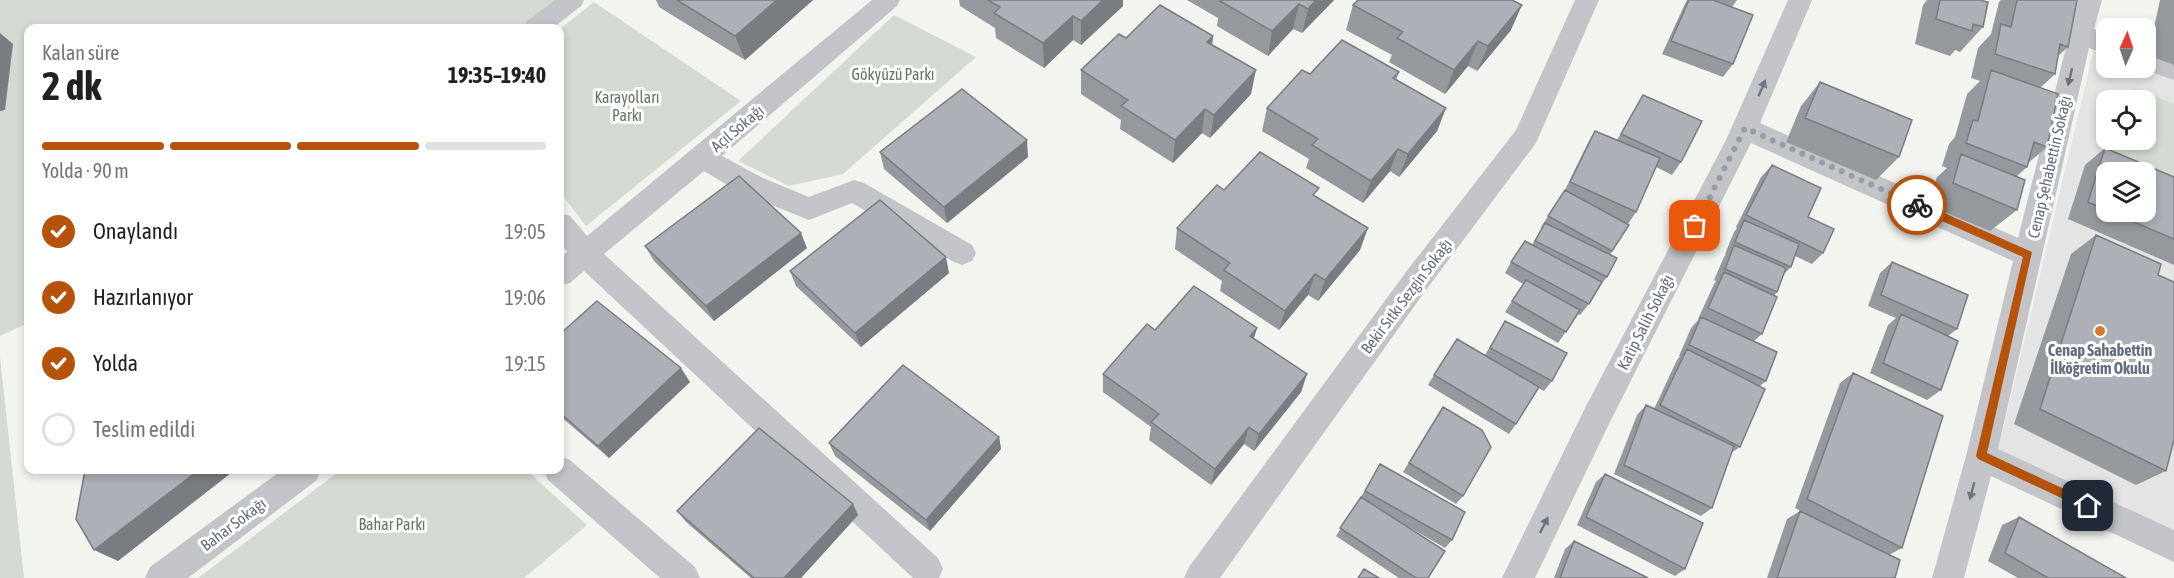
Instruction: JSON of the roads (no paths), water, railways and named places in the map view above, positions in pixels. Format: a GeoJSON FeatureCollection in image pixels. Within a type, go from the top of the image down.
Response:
{"type":"FeatureCollection","features":[{"type":"Feature","properties":{"kind":"street"},"geometry":{"type":"LineString","coordinates":[[541,24],[572,0]]}},
{"type":"Feature","properties":{"kind":"street","name":"Açıl Sokağı"},"geometry":{"type":"LineString","coordinates":[[564,271],[888,0]]}},
{"type":"Feature","properties":{"kind":"street","name":"Bekir Sıtkı Sezgin Sokağı"},"geometry":{"type":"LineString","coordinates":[[1200,578],[1416,281],[1527,136],[1587,0]]}},
{"type":"Feature","properties":{"kind":"street","name":"Katip Salih Sokağı"},"geometry":{"type":"LineString","coordinates":[[1518,578],[1597,416],[1745,128],[1800,0]]}},
{"type":"Feature","properties":{"kind":"street","name":"Cenap Şehabettin Sokağı"},"geometry":{"type":"LineString","coordinates":[[1948,578],[1981,456],[2080,34],[2090,0]]}},
{"type":"Feature","properties":{"kind":"street"},"geometry":{"type":"LineString","coordinates":[[2080,34],[2096,40]]}},
{"type":"Feature","properties":{"kind":"street"},"geometry":{"type":"LineString","coordinates":[[2156,63],[2174,70]]}},
{"type":"Feature","properties":{"kind":"street"},"geometry":{"type":"LineString","coordinates":[[1745,128],[2028,255]]}},
{"type":"Feature","properties":{"kind":"street"},"geometry":{"type":"LineString","coordinates":[[702,157],[751,185],[809,209],[854,191],[962,253]]}},
{"type":"Feature","properties":{"kind":"street"},"geometry":{"type":"LineString","coordinates":[[564,229],[585,254],[927,569]]}},
{"type":"Feature","properties":{"kind":"street"},"geometry":{"type":"LineString","coordinates":[[1981,456],[2174,546]]}},
{"type":"Feature","properties":{"kind":"street","name":"Bahar Sokağı"},"geometry":{"type":"LineString","coordinates":[[161,578],[301,474]]}},
{"type":"Feature","properties":{"kind":"street"},"geometry":{"type":"LineString","coordinates":[[564,474],[684,578]]}},
{"type":"Feature","properties":{"kind":"place","name":"Cenap Sahabettin İlköğretim Okulu"},"geometry":{"type":"Point","coordinates":[2100,331]}},
{"type":"Feature","properties":{"kind":"park label","name":"Gökyüzü Parkı"},"geometry":{"type":"Point","coordinates":[893,74]}},
{"type":"Feature","properties":{"kind":"park label","name":"Karayolları Parkı"},"geometry":{"type":"Point","coordinates":[627,106]}},
{"type":"Feature","properties":{"kind":"park label","name":"Bahar Parkı"},"geometry":{"type":"Point","coordinates":[392,524]}}]}
